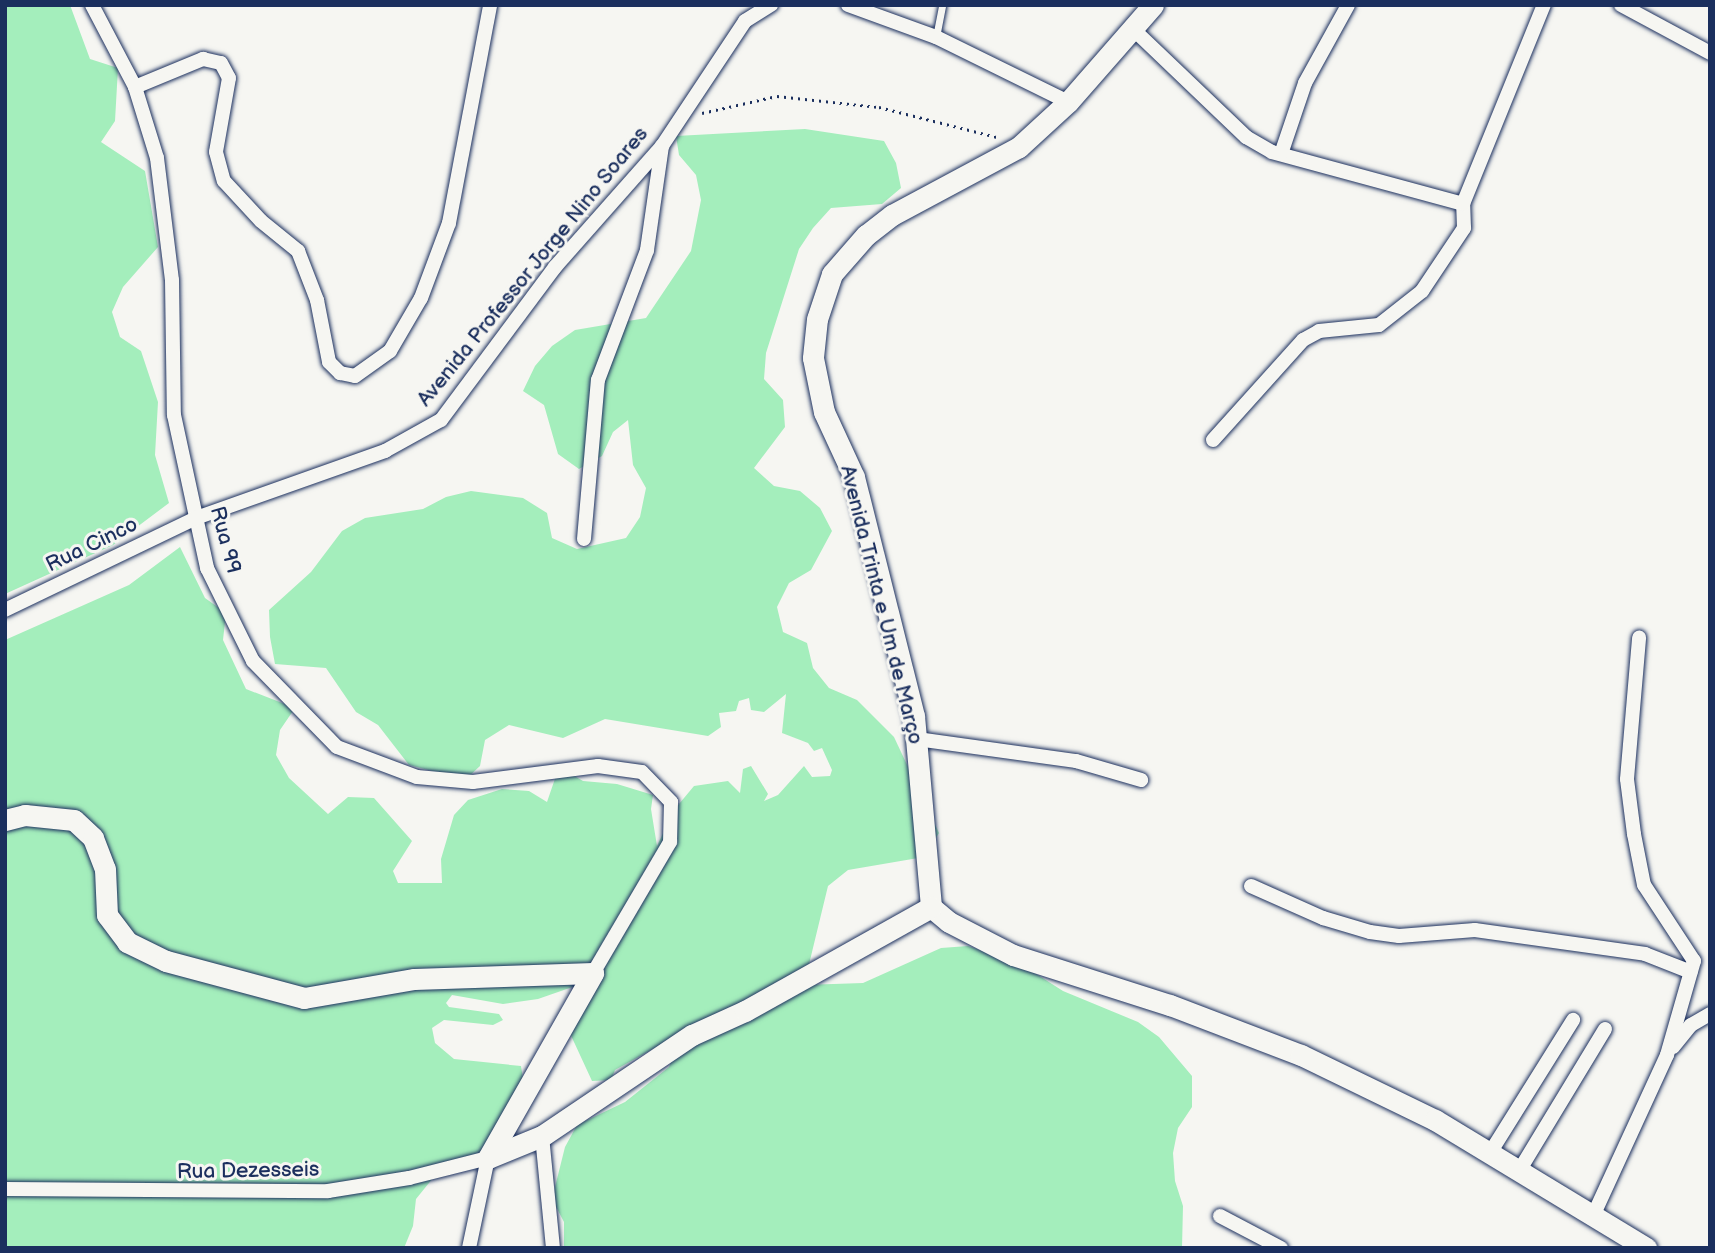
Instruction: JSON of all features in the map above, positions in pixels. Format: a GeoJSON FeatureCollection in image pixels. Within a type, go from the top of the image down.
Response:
{"type":"FeatureCollection","features":[{"type":"Feature","properties":{"kind":"street","name":"Rua 99"},"geometry":{"type":"LineString","coordinates":[[92,5],[135,88],[157,158],[172,280],[174,415],[207,568],[253,662],[337,747],[417,777],[473,782],[598,766],[642,772],[671,802],[670,842],[593,973]]}},
{"type":"Feature","properties":{"kind":"street"},"geometry":{"type":"LineString","coordinates":[[135,88],[203,59],[221,63],[229,78],[216,152],[224,181],[261,221],[298,251],[317,300],[329,362],[340,373],[355,376],[390,352],[421,298],[449,223],[490,5]]}},
{"type":"Feature","properties":{"kind":"street","name":"Avenida Professor Jorge Nino Soares"},"geometry":{"type":"LineString","coordinates":[[196,519],[385,451],[441,420],[555,267],[662,146],[675,119],[745,21],[771,5]]}},
{"type":"Feature","properties":{"kind":"street","name":"Avenida Trinta e Um de Março"},"geometry":{"type":"LineString","coordinates":[[931,907],[925,881],[918,739],[854,477],[824,412],[813,358],[817,319],[832,274],[866,234],[892,215],[1020,147],[1068,102],[1153,5]]}},
{"type":"Feature","properties":{"kind":"street"},"geometry":{"type":"LineString","coordinates":[[1281,154],[1305,83],[1348,5]]}},
{"type":"Feature","properties":{"kind":"street"},"geometry":{"type":"LineString","coordinates":[[1213,440],[1303,340],[1319,331],[1379,324],[1413,300],[1457,243],[1464,228],[1463,204],[1544,5]]}},
{"type":"Feature","properties":{"kind":"street"},"geometry":{"type":"LineString","coordinates":[[1621,5],[1710,53]]}},
{"type":"Feature","properties":{"kind":"street"},"geometry":{"type":"LineString","coordinates":[[855,6],[936,37],[1068,102]]}},
{"type":"Feature","properties":{"kind":"street"},"geometry":{"type":"LineString","coordinates":[[1132,29],[1246,136],[1281,154],[1463,204]]}},
{"type":"Feature","properties":{"kind":"street"},"geometry":{"type":"LineString","coordinates":[[584,539],[598,380],[647,250],[662,146]]}},
{"type":"Feature","properties":{"kind":"street","name":"Rua Cinco"},"geometry":{"type":"LineString","coordinates":[[5,610],[196,519]]}},
{"type":"Feature","properties":{"kind":"street"},"geometry":{"type":"LineString","coordinates":[[1592,1216],[1667,1055],[1691,972],[1690,951],[1664,922],[1644,885],[1634,834],[1627,779],[1639,638]]}},
{"type":"Feature","properties":{"kind":"street"},"geometry":{"type":"LineString","coordinates":[[918,739],[1076,761],[1141,780]]}},
{"type":"Feature","properties":{"kind":"street"},"geometry":{"type":"LineString","coordinates":[[5,820],[25,816],[74,820],[93,838],[105,869],[107,915],[127,942],[166,961],[304,998],[414,979],[593,973]]}},
{"type":"Feature","properties":{"kind":"street"},"geometry":{"type":"LineString","coordinates":[[1251,886],[1323,918],[1370,932],[1399,936],[1475,930],[1645,954],[1691,972]]}},
{"type":"Feature","properties":{"kind":"street"},"geometry":{"type":"LineString","coordinates":[[488,1158],[542,1136],[692,1035],[745,1012],[931,907],[949,922],[1013,955],[1170,1006],[1301,1055],[1435,1120],[1646,1248]]}},
{"type":"Feature","properties":{"kind":"street"},"geometry":{"type":"LineString","coordinates":[[468,1248],[488,1158],[593,973]]}},
{"type":"Feature","properties":{"kind":"street"},"geometry":{"type":"LineString","coordinates":[[1667,1055],[1691,1025],[1710,1014]]}},
{"type":"Feature","properties":{"kind":"street"},"geometry":{"type":"LineString","coordinates":[[1490,1153],[1573,1020]]}},
{"type":"Feature","properties":{"kind":"street"},"geometry":{"type":"LineString","coordinates":[[1519,1171],[1605,1030]]}},
{"type":"Feature","properties":{"kind":"street"},"geometry":{"type":"LineString","coordinates":[[542,1136],[553,1248]]}},
{"type":"Feature","properties":{"kind":"street","name":"Rua Dezesseis"},"geometry":{"type":"LineString","coordinates":[[5,1189],[328,1191],[409,1178],[488,1158]]}},
{"type":"Feature","properties":{"kind":"street"},"geometry":{"type":"LineString","coordinates":[[1220,1216],[1281,1248]]}},
{"type":"Feature","properties":{"kind":"lane"},"geometry":{"type":"LineString","coordinates":[[936,37],[942,5]]}},
{"type":"Feature","properties":{"kind":"path"},"geometry":{"type":"LineString","coordinates":[[675,119],[777,96],[879,107],[928,122],[980,130],[1020,147]]}},
{"type":"Feature","properties":{"kind":"green space"},"geometry":{"type":"Polygon","coordinates":[[[5,5],[70,5],[90,59],[118,68],[115,121],[101,142],[145,171],[158,247],[123,287],[112,312],[120,337],[141,351],[158,402],[155,455],[169,503],[113,545],[5,594],[5,5]]]}},
{"type":"Feature","properties":{"kind":"green space"},"geometry":{"type":"Polygon","coordinates":[[[805,129],[884,141],[896,163],[901,188],[882,204],[831,208],[813,228],[799,249],[766,353],[764,379],[783,400],[785,427],[754,468],[774,486],[800,491],[820,508],[832,531],[811,570],[789,583],[777,607],[783,632],[807,643],[813,668],[829,688],[857,700],[894,737],[939,833],[924,857],[848,870],[828,886],[804,985],[863,983],[941,948],[968,946],[1019,963],[1063,991],[1138,1022],[1159,1037],[1192,1076],[1192,1107],[1178,1128],[1173,1153],[1175,1181],[1183,1206],[1182,1248],[564,1248],[564,1222],[552,1199],[565,1147],[577,1125],[625,1102],[669,1067],[677,1047],[660,1045],[615,1070],[611,1080],[592,1081],[568,1029],[581,984],[538,999],[503,1004],[452,995],[446,1003],[449,1007],[499,1014],[503,1020],[493,1025],[444,1020],[432,1028],[435,1043],[454,1059],[521,1066],[525,1091],[504,1141],[433,1178],[416,1199],[413,1226],[404,1248],[5,1248],[5,640],[129,585],[180,547],[205,598],[226,613],[223,640],[246,689],[295,708],[280,730],[276,755],[289,778],[328,814],[348,797],[374,798],[412,841],[393,871],[398,883],[442,883],[441,859],[454,815],[468,800],[502,789],[529,791],[547,802],[559,767],[583,781],[617,784],[653,795],[651,809],[657,846],[674,810],[694,786],[728,781],[740,793],[743,769],[751,766],[768,794],[764,801],[778,795],[804,766],[812,777],[830,776],[832,770],[822,748],[814,751],[808,743],[782,733],[786,694],[764,712],[751,710],[749,698],[739,701],[736,711],[719,713],[721,727],[708,736],[605,719],[563,738],[509,725],[485,740],[480,766],[467,778],[436,772],[409,765],[378,725],[356,712],[326,668],[275,664],[270,637],[269,610],[311,572],[342,531],[365,518],[423,509],[446,497],[471,491],[523,498],[547,513],[552,538],[577,549],[626,538],[640,517],[646,488],[633,465],[628,420],[613,432],[602,456],[579,469],[558,454],[544,405],[523,391],[535,366],[552,346],[575,330],[646,318],[691,251],[701,200],[696,175],[679,155],[676,136],[805,129]]]}}]}
